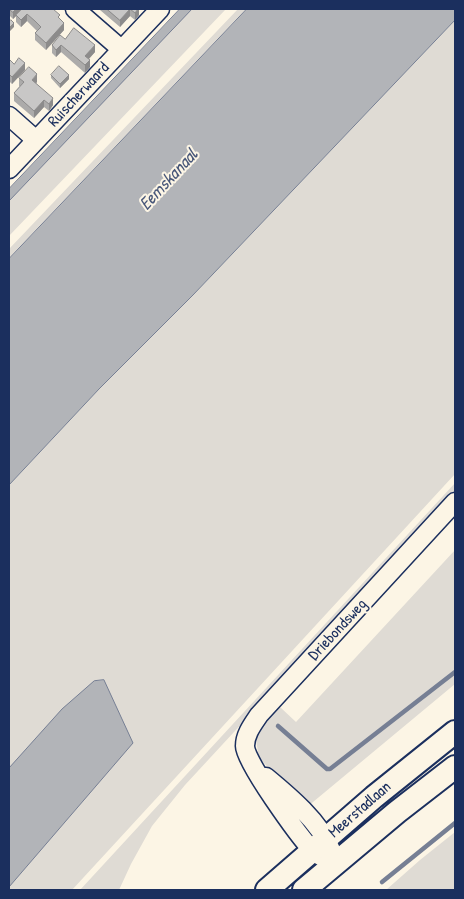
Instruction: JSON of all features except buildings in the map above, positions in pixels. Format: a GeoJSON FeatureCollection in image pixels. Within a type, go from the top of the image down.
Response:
{"type":"FeatureCollection","features":[{"type":"Feature","properties":{"kind":"main road","name":"Meerstadlaan"},"geometry":{"type":"LineString","coordinates":[[268,890],[374,797],[455,732]]}},
{"type":"Feature","properties":{"kind":"main road","name":"Meerstadlaan"},"geometry":{"type":"LineString","coordinates":[[304,890],[397,812],[455,767]]}},
{"type":"Feature","properties":{"kind":"street","name":"Ruischerwaard"},"geometry":{"type":"LineString","coordinates":[[75,9],[121,49]]}},
{"type":"Feature","properties":{"kind":"street","name":"Ruischerwaard"},"geometry":{"type":"LineString","coordinates":[[9,169],[160,9]]}},
{"type":"Feature","properties":{"kind":"street","name":"Ruischerwaard"},"geometry":{"type":"LineString","coordinates":[[9,116],[36,140]]}},
{"type":"Feature","properties":{"kind":"street","name":"Driebondsweg"},"geometry":{"type":"LineString","coordinates":[[336,864],[320,845],[288,795],[254,766],[245,746],[251,727],[455,502]]}},
{"type":"Feature","properties":{"kind":"shaded area"},"geometry":{"type":"Polygon","coordinates":[[[190,9],[226,9],[9,236],[9,199],[190,9]]]}},
{"type":"Feature","properties":{"kind":"shaded area"},"geometry":{"type":"Polygon","coordinates":[[[238,9],[247,9],[9,259],[9,249],[238,9]]]}},
{"type":"Feature","properties":{"kind":"shaded area"},"geometry":{"type":"Polygon","coordinates":[[[455,20],[455,474],[72,890],[9,890],[9,485],[455,20]]]}},
{"type":"Feature","properties":{"kind":"shaded area"},"geometry":{"type":"Polygon","coordinates":[[[455,483],[455,493],[185,785],[152,826],[119,890],[80,890],[455,483]]]}},
{"type":"Feature","properties":{"kind":"shaded area"},"geometry":{"type":"Polygon","coordinates":[[[455,550],[455,684],[307,807],[259,758],[256,740],[261,727],[280,707],[296,722],[455,550]]]}},
{"type":"Feature","properties":{"kind":"shaded area"},"geometry":{"type":"Polygon","coordinates":[[[455,832],[455,890],[386,890],[420,860],[455,832]]]}},
{"type":"Feature","properties":{"kind":"water"},"geometry":{"type":"Polygon","coordinates":[[[180,9],[192,9],[9,201],[9,189],[180,9]]]}},
{"type":"Feature","properties":{"kind":"water","name":"Eemskanaal"},"geometry":{"type":"Polygon","coordinates":[[[247,9],[455,9],[455,20],[9,485],[9,259],[247,9]]]}},
{"type":"Feature","properties":{"kind":"water"},"geometry":{"type":"Polygon","coordinates":[[[104,680],[133,743],[9,887],[9,768],[62,709],[94,681],[104,680]]]}},
{"type":"Feature","properties":{"kind":"waterway"},"geometry":{"type":"LineString","coordinates":[[278,726],[327,769],[330,769],[455,672]]}},
{"type":"Feature","properties":{"kind":"waterway"},"geometry":{"type":"LineString","coordinates":[[382,882],[455,823]]}}]}
